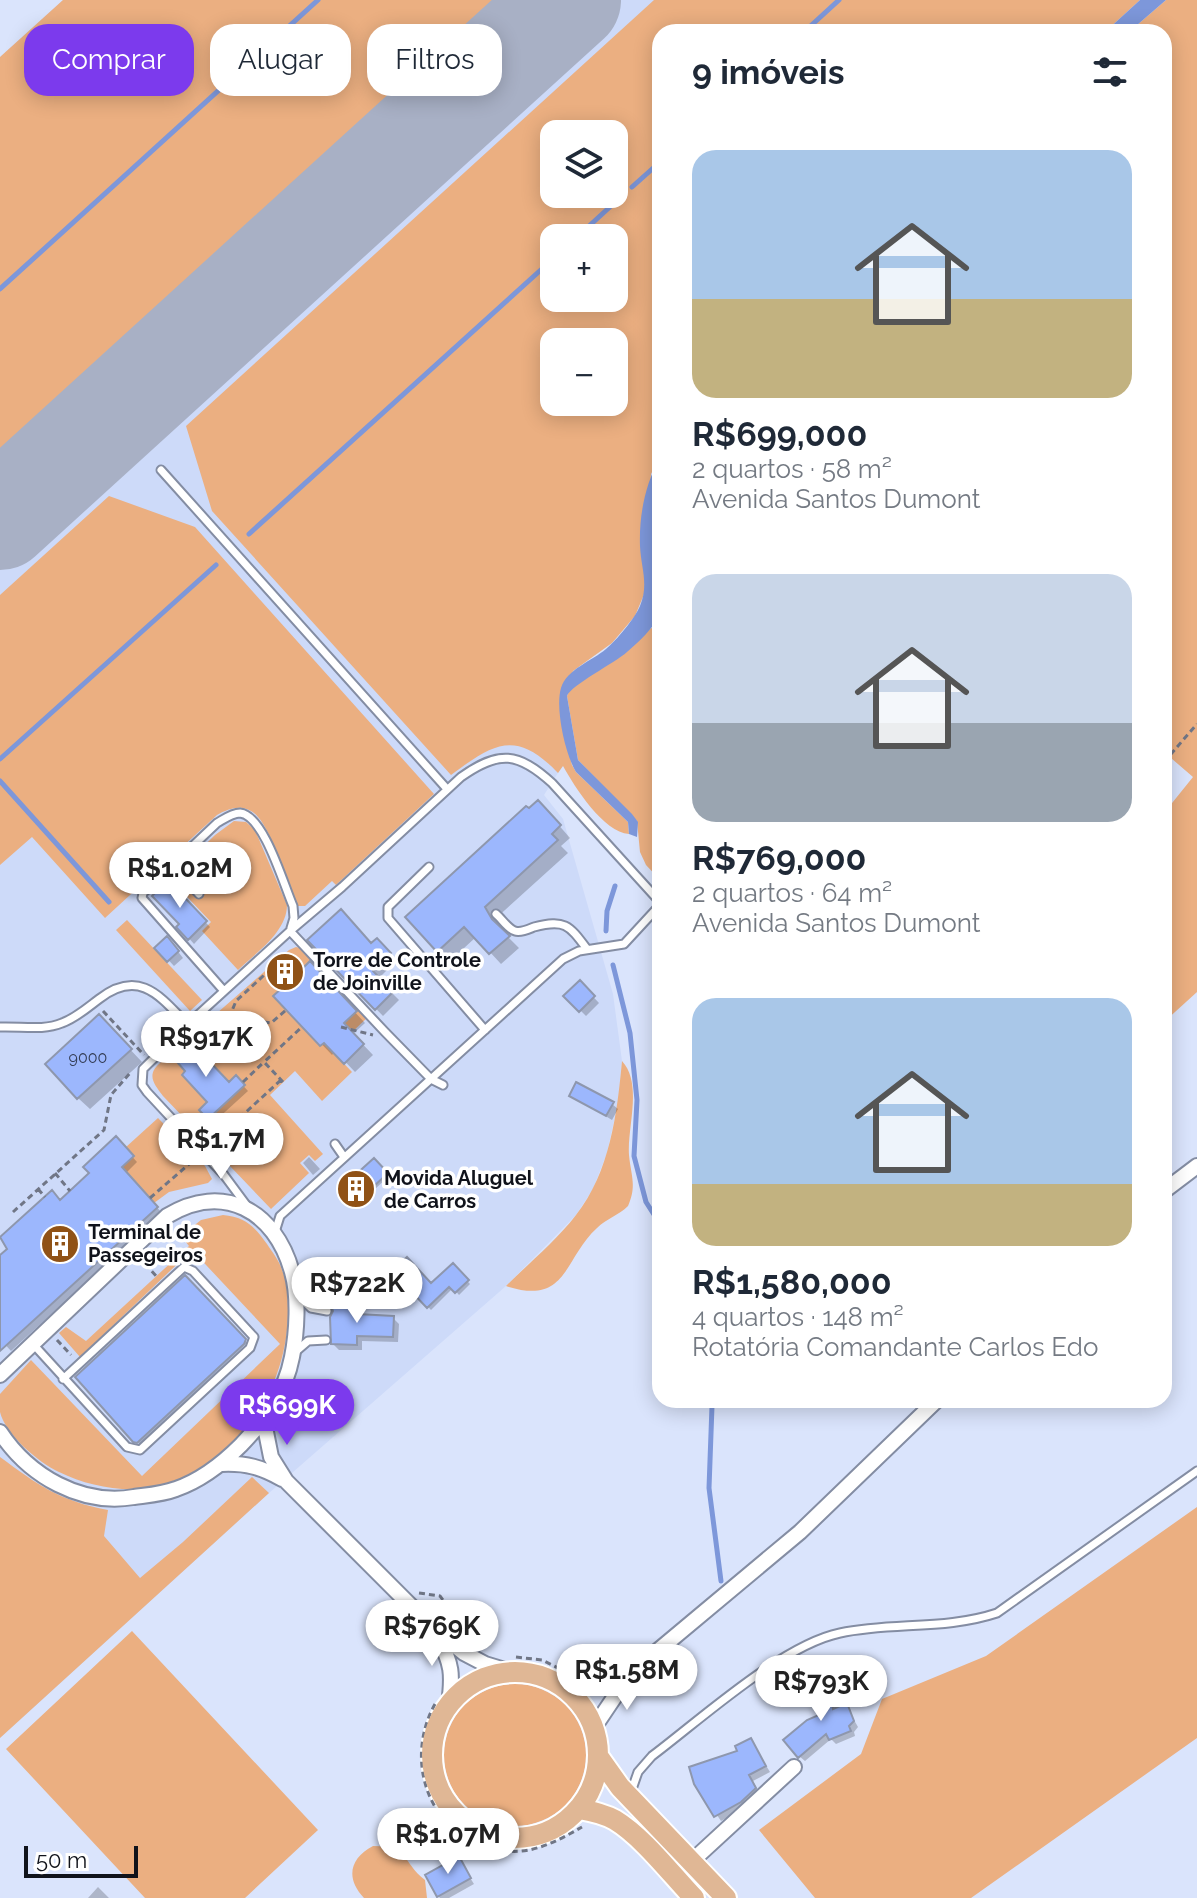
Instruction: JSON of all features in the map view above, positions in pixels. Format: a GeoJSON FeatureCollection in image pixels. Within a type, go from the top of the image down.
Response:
{"type":"FeatureCollection","features":[{"type":"Feature","properties":{"kind":"main road"},"geometry":{"type":"LineString","coordinates":[[694,1898],[617,1821],[601,1814],[580,1818],[535,1836],[508,1838],[483,1832],[461,1819],[444,1799],[434,1774],[432,1749],[443,1702],[487,1676],[511,1672],[538,1675],[566,1690],[581,1705],[593,1729],[598,1756],[611,1778],[726,1898]]}},
{"type":"Feature","properties":{"kind":"main road"},"geometry":{"type":"LineString","coordinates":[[580,1818],[593,1784],[598,1756]]}},
{"type":"Feature","properties":{"kind":"street"},"geometry":{"type":"LineString","coordinates":[[1172,1185],[1197,1166]]}},
{"type":"Feature","properties":{"kind":"street"},"geometry":{"type":"LineString","coordinates":[[0,1375],[167,1216],[185,1205],[209,1201],[240,1206],[256,1215],[275,1232],[292,1271],[295,1292],[293,1355],[281,1389],[264,1422],[222,1464],[179,1488],[115,1503],[50,1481],[34,1471],[3,1437]]}},
{"type":"Feature","properties":{"kind":"street"},"geometry":{"type":"LineString","coordinates":[[593,1729],[630,1674],[800,1532],[929,1408]]}},
{"type":"Feature","properties":{"kind":"street"},"geometry":{"type":"LineString","coordinates":[[264,1422],[271,1457],[286,1481],[434,1629],[464,1653],[511,1672]]}},
{"type":"Feature","properties":{"kind":"street"},"geometry":{"type":"LineString","coordinates":[[222,1464],[246,1463],[286,1481]]}},
{"type":"Feature","properties":{"kind":"street"},"geometry":{"type":"LineString","coordinates":[[434,1629],[448,1655],[453,1674],[443,1702]]}},
{"type":"Feature","properties":{"kind":"street"},"geometry":{"type":"LineString","coordinates":[[566,1690],[592,1686],[630,1674]]}},
{"type":"Feature","properties":{"kind":"street"},"geometry":{"type":"LineString","coordinates":[[691,1862],[794,1767]]}},
{"type":"Feature","properties":{"kind":"lane"},"geometry":{"type":"LineString","coordinates":[[161,470],[447,789]]}},
{"type":"Feature","properties":{"kind":"lane"},"geometry":{"type":"LineString","coordinates":[[280,1216],[256,1215],[142,1085],[143,1069],[187,1024],[447,789],[482,762],[499,756],[533,766],[552,783],[652,895]]}},
{"type":"Feature","properties":{"kind":"lane"},"geometry":{"type":"LineString","coordinates":[[224,991],[143,900],[143,893],[229,815],[239,813],[248,816],[263,833],[293,906],[294,918],[290,931]]}},
{"type":"Feature","properties":{"kind":"lane"},"geometry":{"type":"LineString","coordinates":[[173,866],[199,894]]}},
{"type":"Feature","properties":{"kind":"lane"},"geometry":{"type":"LineString","coordinates":[[429,867],[388,907],[388,918],[485,1030]]}},
{"type":"Feature","properties":{"kind":"lane"},"geometry":{"type":"LineString","coordinates":[[275,1232],[280,1216],[563,959],[587,949],[624,944],[652,913]]}},
{"type":"Feature","properties":{"kind":"lane"},"geometry":{"type":"LineString","coordinates":[[496,914],[519,932],[551,923],[563,924],[572,929],[587,949]]}},
{"type":"Feature","properties":{"kind":"lane"},"geometry":{"type":"LineString","coordinates":[[290,931],[431,1079],[443,1085]]}},
{"type":"Feature","properties":{"kind":"lane"},"geometry":{"type":"LineString","coordinates":[[0,1027],[48,1027],[63,1023],[120,987],[144,987],[159,994],[187,1024]]}},
{"type":"Feature","properties":{"kind":"lane"},"geometry":{"type":"LineString","coordinates":[[335,1144],[344,1157]]}},
{"type":"Feature","properties":{"kind":"lane"},"geometry":{"type":"LineString","coordinates":[[33,1344],[63,1379],[127,1447],[140,1450],[254,1343],[251,1333],[189,1267],[178,1271],[63,1379]]}},
{"type":"Feature","properties":{"kind":"lane"},"geometry":{"type":"LineString","coordinates":[[295,1292],[311,1308],[327,1311]]}},
{"type":"Feature","properties":{"kind":"lane"},"geometry":{"type":"LineString","coordinates":[[293,1355],[308,1341],[326,1340]]}},
{"type":"Feature","properties":{"kind":"lane"},"geometry":{"type":"LineString","coordinates":[[630,1798],[638,1772],[652,1756],[785,1657],[837,1634],[960,1622],[997,1613],[1197,1471]]}},
{"type":"Feature","properties":{"kind":"path"},"geometry":{"type":"LineString","coordinates":[[1172,753],[1197,724]]}},
{"type":"Feature","properties":{"kind":"path"},"geometry":{"type":"LineString","coordinates":[[229,1018],[240,997],[275,965],[278,968]]}},
{"type":"Feature","properties":{"kind":"path"},"geometry":{"type":"LineString","coordinates":[[95,1002],[147,1057]]}},
{"type":"Feature","properties":{"kind":"path"},"geometry":{"type":"LineString","coordinates":[[199,1014],[271,1023],[286,1010]]}},
{"type":"Feature","properties":{"kind":"path"},"geometry":{"type":"LineString","coordinates":[[243,1082],[302,1027]]}},
{"type":"Feature","properties":{"kind":"path"},"geometry":{"type":"LineString","coordinates":[[341,1027],[365,1035],[385,1032]]}},
{"type":"Feature","properties":{"kind":"path"},"geometry":{"type":"LineString","coordinates":[[150,1198],[282,1081],[264,1062]]}},
{"type":"Feature","properties":{"kind":"path"},"geometry":{"type":"LineString","coordinates":[[13,1212],[104,1130],[108,1102],[114,1088],[136,1068]]}},
{"type":"Feature","properties":{"kind":"path"},"geometry":{"type":"LineString","coordinates":[[55,1173],[70,1191]]}},
{"type":"Feature","properties":{"kind":"path"},"geometry":{"type":"LineString","coordinates":[[38,1189],[45,1197]]}},
{"type":"Feature","properties":{"kind":"path"},"geometry":{"type":"LineString","coordinates":[[150,1250],[146,1265],[164,1284]]}},
{"type":"Feature","properties":{"kind":"path"},"geometry":{"type":"LineString","coordinates":[[443,1702],[425,1721],[419,1749],[421,1777],[433,1805],[452,1828],[478,1844],[507,1851],[537,1849],[580,1818]]}},
{"type":"Feature","properties":{"kind":"shaded area"},"geometry":{"type":"Polygon","coordinates":[[[63,0],[1106,0],[772,24],[652,24],[652,470],[536,663],[563,765],[544,795],[563,819],[613,994],[622,1061],[618,1103],[607,1153],[593,1189],[576,1215],[506,1286],[269,1493],[0,1738],[0,57],[24,35],[24,96],[194,96],[194,24],[36,24],[63,0]]]}},
{"type":"Feature","properties":{"kind":"shaded area"},"geometry":{"type":"Polygon","coordinates":[[[63,0],[497,0],[471,24],[367,24],[367,96],[391,96],[0,451],[0,57],[24,35],[24,96],[194,96],[194,24],[36,24],[63,0]]]}},
{"type":"Feature","properties":{"kind":"shaded area"},"geometry":{"type":"Polygon","coordinates":[[[654,0],[1140,0],[1114,24],[652,24],[652,472],[645,592],[635,616],[612,643],[573,671],[560,715],[576,772],[628,822],[629,834],[619,832],[600,817],[563,766],[558,773],[530,750],[517,746],[493,749],[451,775],[212,511],[186,426],[654,0]]]}},
{"type":"Feature","properties":{"kind":"shaded area"},"geometry":{"type":"Polygon","coordinates":[[[1166,0],[1197,0],[1197,992],[1172,1015],[1172,803],[1193,777],[1172,759],[1172,24],[1138,24],[1166,0]]]}},
{"type":"Feature","properties":{"kind":"shaded area"},"geometry":{"type":"Polygon","coordinates":[[[109,496],[195,527],[434,794],[336,885],[332,881],[305,906],[298,906],[263,823],[243,808],[233,808],[217,815],[105,918],[32,837],[0,865],[0,595],[109,496]]]}},
{"type":"Feature","properties":{"kind":"shaded area"},"geometry":{"type":"Polygon","coordinates":[[[652,628],[652,871],[640,852],[637,821],[578,760],[567,696],[570,689],[652,628]]]}},
{"type":"Feature","properties":{"kind":"shaded area"},"geometry":{"type":"Polygon","coordinates":[[[234,821],[246,822],[255,830],[287,905],[286,915],[276,933],[238,970],[202,931],[211,922],[170,879],[234,821]]]}},
{"type":"Feature","properties":{"kind":"shaded area"},"geometry":{"type":"Polygon","coordinates":[[[127,920],[202,1000],[190,1011],[116,930],[127,920]]]}},
{"type":"Feature","properties":{"kind":"shaded area"},"geometry":{"type":"Polygon","coordinates":[[[296,947],[304,949],[368,1017],[332,1051],[352,1072],[322,1101],[295,1071],[270,1095],[323,1154],[315,1161],[309,1155],[300,1163],[309,1173],[271,1209],[163,1096],[152,1076],[160,1063],[296,947]],[[308,963],[274,996],[320,1046],[354,1013],[308,963]]]}},
{"type":"Feature","properties":{"kind":"shaded area"},"geometry":{"type":"Polygon","coordinates":[[[622,1061],[632,1081],[633,1093],[629,1155],[633,1186],[628,1206],[597,1228],[553,1285],[542,1290],[526,1291],[506,1286],[568,1225],[588,1198],[610,1142],[622,1061]]]}},
{"type":"Feature","properties":{"kind":"shaded area"},"geometry":{"type":"Polygon","coordinates":[[[158,1118],[205,1166],[212,1179],[208,1183],[169,1192],[154,1203],[122,1167],[133,1156],[126,1147],[158,1118]]]}},
{"type":"Feature","properties":{"kind":"shaded area"},"geometry":{"type":"Polygon","coordinates":[[[223,1215],[243,1220],[258,1232],[279,1263],[287,1291],[286,1337],[281,1361],[261,1408],[247,1428],[210,1463],[189,1476],[157,1487],[123,1489],[90,1484],[42,1462],[16,1438],[0,1412],[0,1394],[31,1360],[142,1476],[280,1344],[192,1250],[80,1357],[59,1333],[66,1327],[86,1341],[189,1246],[181,1236],[201,1220],[223,1215]]]}},
{"type":"Feature","properties":{"kind":"shaded area"},"geometry":{"type":"Polygon","coordinates":[[[0,1457],[50,1491],[108,1510],[104,1536],[140,1578],[252,1477],[269,1493],[0,1738],[0,1457]]]}},
{"type":"Feature","properties":{"kind":"shaded area"},"geometry":{"type":"Polygon","coordinates":[[[1197,1507],[1197,1738],[971,1898],[815,1898],[759,1830],[861,1754],[882,1699],[986,1656],[1197,1507]]]}},
{"type":"Feature","properties":{"kind":"shaded area"},"geometry":{"type":"Polygon","coordinates":[[[132,1631],[318,1830],[245,1898],[145,1898],[6,1749],[132,1631]]]}},
{"type":"Feature","properties":{"kind":"shaded area"},"geometry":{"type":"Polygon","coordinates":[[[515,1684],[542,1690],[565,1705],[580,1728],[586,1755],[580,1782],[565,1805],[542,1820],[515,1826],[488,1820],[465,1805],[450,1782],[444,1755],[450,1728],[465,1705],[488,1690],[515,1684]]]}},
{"type":"Feature","properties":{"kind":"shaded area"},"geometry":{"type":"Polygon","coordinates":[[[373,1846],[400,1852],[425,1880],[427,1898],[364,1898],[354,1883],[353,1869],[359,1856],[373,1846]]]}},
{"type":"Feature","properties":{"kind":"water"},"geometry":{"type":"Polygon","coordinates":[[[1140,0],[1166,0],[1138,24],[1114,24],[1140,0]]]}},
{"type":"Feature","properties":{"kind":"water"},"geometry":{"type":"Polygon","coordinates":[[[652,474],[652,626],[632,648],[576,686],[567,696],[578,760],[632,814],[638,822],[637,837],[629,834],[628,822],[576,772],[562,731],[559,697],[564,681],[610,645],[630,623],[640,606],[644,583],[641,523],[652,474]]]}},
{"type":"Feature","properties":{"kind":"building"},"geometry":{"type":"Polygon","coordinates":[[[538,800],[561,825],[552,834],[558,840],[485,907],[492,919],[510,936],[489,954],[464,927],[437,952],[405,917],[526,806],[529,808],[538,800]]]}},
{"type":"Feature","properties":{"kind":"building"},"geometry":{"type":"Polygon","coordinates":[[[168,880],[207,921],[188,940],[176,927],[179,924],[152,896],[168,880]]]}},
{"type":"Feature","properties":{"kind":"building"},"geometry":{"type":"Polygon","coordinates":[[[341,909],[371,943],[377,938],[391,953],[373,971],[393,992],[375,1010],[307,940],[341,909]]]}},
{"type":"Feature","properties":{"kind":"building"},"geometry":{"type":"Polygon","coordinates":[[[167,936],[179,951],[167,962],[154,948],[167,936]]]}},
{"type":"Feature","properties":{"kind":"building"},"geometry":{"type":"Polygon","coordinates":[[[288,958],[300,971],[310,961],[357,1011],[344,1023],[364,1044],[344,1064],[324,1043],[320,1046],[273,996],[283,987],[271,975],[288,958]]]}},
{"type":"Feature","properties":{"kind":"building"},"geometry":{"type":"Polygon","coordinates":[[[580,980],[595,996],[579,1012],[563,996],[580,980]]]}},
{"type":"Feature","properties":{"kind":"building"},"geometry":{"type":"Polygon","coordinates":[[[99,1014],[132,1049],[77,1099],[45,1064],[99,1014]]]}},
{"type":"Feature","properties":{"kind":"building"},"geometry":{"type":"Polygon","coordinates":[[[188,1039],[229,1082],[236,1075],[245,1085],[208,1119],[199,1110],[207,1102],[182,1075],[185,1071],[171,1055],[188,1039]]]}},
{"type":"Feature","properties":{"kind":"building"},"geometry":{"type":"Polygon","coordinates":[[[576,1082],[614,1102],[606,1116],[569,1096],[576,1082]]]}},
{"type":"Feature","properties":{"kind":"building"},"geometry":{"type":"Polygon","coordinates":[[[236,1128],[244,1131],[247,1139],[244,1147],[236,1150],[228,1147],[225,1139],[228,1131],[236,1128]]]}},
{"type":"Feature","properties":{"kind":"building","name":"Terminal de Passegeiros"},"geometry":{"type":"Polygon","coordinates":[[[116,1136],[134,1156],[122,1167],[158,1207],[0,1351],[0,1255],[7,1249],[0,1237],[52,1190],[60,1200],[89,1173],[83,1167],[116,1136]]]}},
{"type":"Feature","properties":{"kind":"building"},"geometry":{"type":"Polygon","coordinates":[[[374,1158],[388,1173],[357,1202],[342,1187],[374,1158]]]}},
{"type":"Feature","properties":{"kind":"building"},"geometry":{"type":"Polygon","coordinates":[[[407,1257],[431,1283],[453,1263],[469,1280],[455,1293],[449,1287],[427,1308],[392,1271],[407,1257]]]}},
{"type":"Feature","properties":{"kind":"building"},"geometry":{"type":"Polygon","coordinates":[[[185,1275],[246,1339],[137,1443],[133,1442],[75,1377],[185,1275]]]}},
{"type":"Feature","properties":{"kind":"building"},"geometry":{"type":"Polygon","coordinates":[[[330,1303],[357,1303],[357,1314],[394,1316],[393,1337],[357,1336],[357,1345],[331,1344],[330,1317],[333,1311],[330,1303]]]}},
{"type":"Feature","properties":{"kind":"building"},"geometry":{"type":"Polygon","coordinates":[[[829,1686],[833,1709],[847,1703],[854,1721],[849,1726],[851,1731],[829,1740],[826,1734],[798,1758],[783,1740],[807,1720],[819,1715],[813,1687],[829,1686]]]}},
{"type":"Feature","properties":{"kind":"building"},"geometry":{"type":"Polygon","coordinates":[[[751,1738],[766,1766],[749,1775],[756,1788],[741,1802],[714,1817],[694,1784],[689,1767],[737,1751],[735,1746],[751,1738]]]}},
{"type":"Feature","properties":{"kind":"building"},"geometry":{"type":"Polygon","coordinates":[[[459,1856],[471,1878],[437,1897],[425,1875],[459,1856]]]}},
{"type":"Feature","properties":{"kind":"waterway"},"geometry":{"type":"LineString","coordinates":[[0,289],[318,0]]}},
{"type":"Feature","properties":{"kind":"waterway"},"geometry":{"type":"LineString","coordinates":[[813,24],[839,0]]}},
{"type":"Feature","properties":{"kind":"waterway"},"geometry":{"type":"LineString","coordinates":[[632,187],[652,169]]}},
{"type":"Feature","properties":{"kind":"waterway"},"geometry":{"type":"LineString","coordinates":[[591,224],[609,208]]}},
{"type":"Feature","properties":{"kind":"waterway"},"geometry":{"type":"LineString","coordinates":[[249,534],[540,271]]}},
{"type":"Feature","properties":{"kind":"waterway"},"geometry":{"type":"LineString","coordinates":[[0,759],[216,565]]}},
{"type":"Feature","properties":{"kind":"waterway"},"geometry":{"type":"LineString","coordinates":[[0,781],[109,902]]}},
{"type":"Feature","properties":{"kind":"waterway"},"geometry":{"type":"LineString","coordinates":[[606,931],[607,911],[615,886]]}},
{"type":"Feature","properties":{"kind":"waterway"},"geometry":{"type":"LineString","coordinates":[[613,965],[630,1033],[637,1100],[634,1156],[646,1202],[652,1211]]}},
{"type":"Feature","properties":{"kind":"waterway"},"geometry":{"type":"LineString","coordinates":[[712,1408],[709,1488],[721,1581]]}},
{"type":"Feature","properties":{"kind":"runway"},"geometry":{"type":"LineString","coordinates":[[0,518],[569,0]]}},
{"type":"Feature","properties":{"kind":"place","name":"Torre de Controle de Joinville"},"geometry":{"type":"Point","coordinates":[285,972]}},
{"type":"Feature","properties":{"kind":"place","name":"Movida Aluguel de Carros"},"geometry":{"type":"Point","coordinates":[356,1189]}},
{"type":"Feature","properties":{"kind":"place","name":"Terminal de Passegeiros"},"geometry":{"type":"Point","coordinates":[60,1244]}}]}
